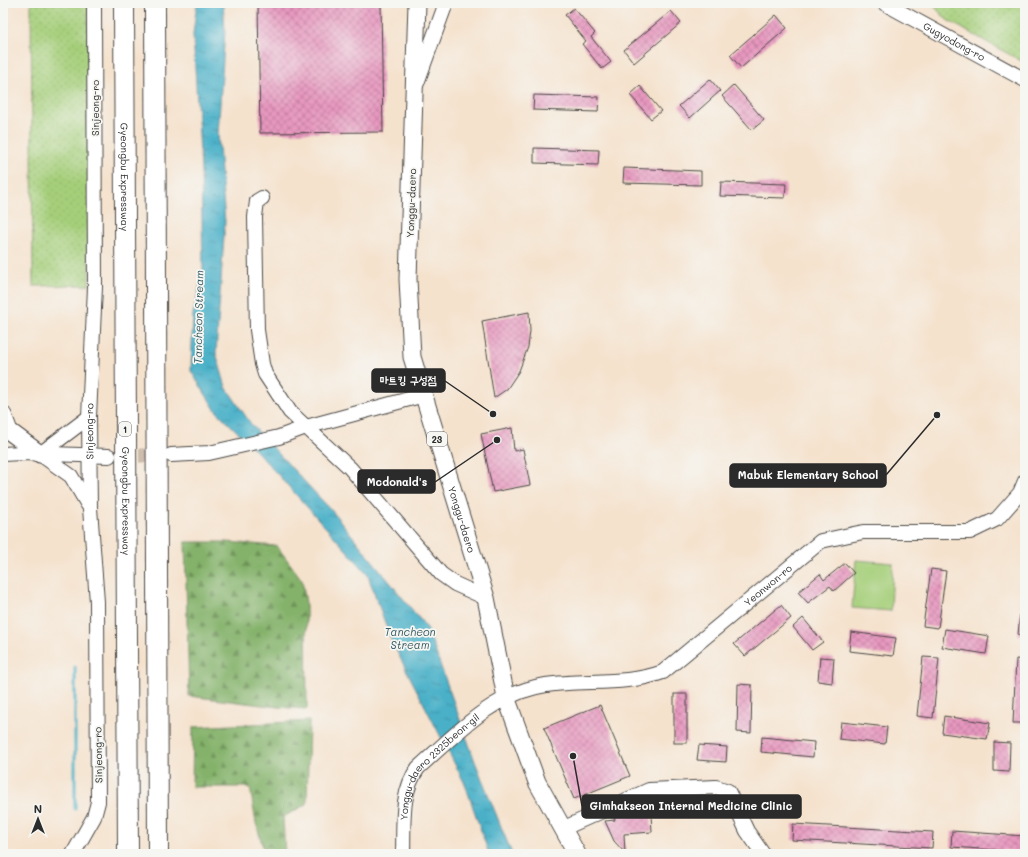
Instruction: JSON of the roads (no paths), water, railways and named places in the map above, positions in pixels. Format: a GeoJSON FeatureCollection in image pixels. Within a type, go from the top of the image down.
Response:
{"type":"FeatureCollection","features":[{"type":"Feature","properties":{"kind":"highway","name":"Gyeongbu Expressway"},"geometry":{"type":"LineString","coordinates":[[124,3],[128,854]]}},
{"type":"Feature","properties":{"kind":"highway"},"geometry":{"type":"LineString","coordinates":[[155,3],[158,854]]}},
{"type":"Feature","properties":{"kind":"main road","name":"Yonggu-daero"},"geometry":{"type":"LineString","coordinates":[[417,3],[408,279],[409,323],[412,357],[486,598],[506,697],[531,768],[562,829],[577,854]]}},
{"type":"Feature","properties":{"kind":"main road"},"geometry":{"type":"LineString","coordinates":[[3,414],[9,431],[40,454]]}},
{"type":"Feature","properties":{"kind":"street","name":"Sinjeong-ro"},"geometry":{"type":"LineString","coordinates":[[73,854],[94,818],[98,802],[97,602],[90,508],[89,417],[95,287],[94,3]]}},
{"type":"Feature","properties":{"kind":"street"},"geometry":{"type":"LineString","coordinates":[[414,89],[446,3]]}},
{"type":"Feature","properties":{"kind":"street","name":"Gugyodong-ro"},"geometry":{"type":"LineString","coordinates":[[884,3],[1025,80]]}},
{"type":"Feature","properties":{"kind":"street"},"geometry":{"type":"LineString","coordinates":[[262,198],[257,202],[255,217],[257,330],[265,374],[290,412],[350,468],[442,574],[455,584],[486,598]]}},
{"type":"Feature","properties":{"kind":"street"},"geometry":{"type":"LineString","coordinates":[[171,455],[209,453],[279,437],[306,427],[424,395]]}},
{"type":"Feature","properties":{"kind":"street"},"geometry":{"type":"LineString","coordinates":[[40,454],[89,417]]}},
{"type":"Feature","properties":{"kind":"street"},"geometry":{"type":"LineString","coordinates":[[3,454],[109,456]]}},
{"type":"Feature","properties":{"kind":"street"},"geometry":{"type":"LineString","coordinates":[[40,454],[71,476],[80,488],[90,508]]}},
{"type":"Feature","properties":{"kind":"street","name":"Yeonwon-ro"},"geometry":{"type":"LineString","coordinates":[[506,697],[545,685],[639,679],[663,672],[821,541],[863,532],[970,532],[997,519],[1023,489]]}},
{"type":"Feature","properties":{"kind":"street","name":"Yonggu-daero 2325beon-gil"},"geometry":{"type":"LineString","coordinates":[[403,854],[406,790],[411,778],[418,768],[476,716],[506,697]]}},
{"type":"Feature","properties":{"kind":"street"},"geometry":{"type":"LineString","coordinates":[[562,829],[648,790],[716,787],[728,791],[747,831],[762,854]]}},
{"type":"Feature","properties":{"kind":"water","name":"Tancheon Stream"},"geometry":{"type":"Polygon","coordinates":[[[197,3],[223,3],[225,30],[218,134],[225,222],[216,353],[226,387],[251,424],[333,512],[427,628],[476,764],[512,854],[489,854],[465,784],[392,642],[367,573],[250,444],[216,411],[191,371],[193,314],[203,272],[201,169],[193,34],[197,3]]]}},
{"type":"Feature","properties":{"kind":"waterway"},"geometry":{"type":"LineString","coordinates":[[75,667],[75,809]]}},
{"type":"Feature","properties":{"kind":"tunnel"},"geometry":{"type":"LineString","coordinates":[[118,456],[165,455]]}},
{"type":"Feature","properties":{"kind":"place","name":"마트킹 구성점"},"geometry":{"type":"Point","coordinates":[493,414]}},
{"type":"Feature","properties":{"kind":"place","name":"Mabuk Elementary School"},"geometry":{"type":"Point","coordinates":[937,415]}},
{"type":"Feature","properties":{"kind":"place","name":"Mcdonald's"},"geometry":{"type":"Point","coordinates":[497,440]}},
{"type":"Feature","properties":{"kind":"place","name":"Gimhakseon Internal Medicine Clinic"},"geometry":{"type":"Point","coordinates":[573,756]}}]}
